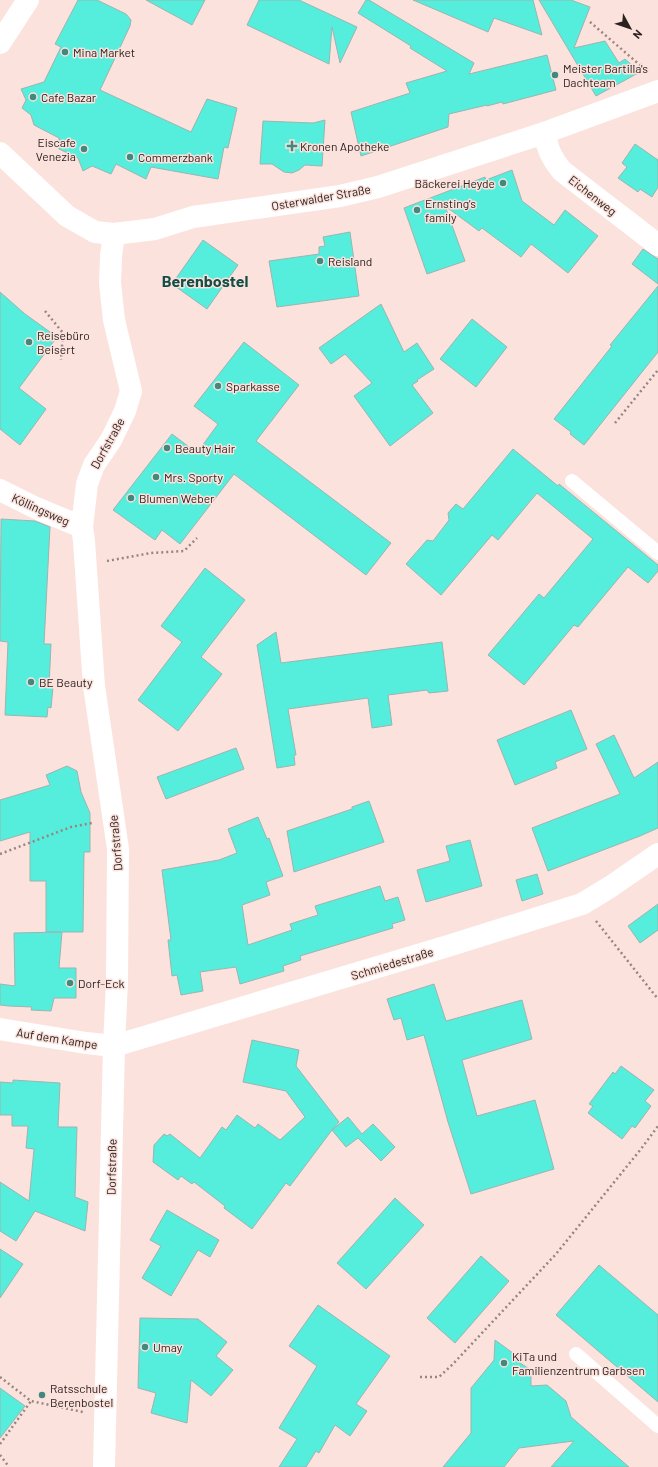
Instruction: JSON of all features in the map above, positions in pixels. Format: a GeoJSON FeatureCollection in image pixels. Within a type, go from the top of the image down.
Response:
{"type":"FeatureCollection","features":[{"type":"Feature","properties":{"kind":"street"},"geometry":{"type":"LineString","coordinates":[[0,43],[28,0]]}},
{"type":"Feature","properties":{"kind":"street","name":"Osterwalder Straße"},"geometry":{"type":"LineString","coordinates":[[0,153],[67,216],[95,232],[114,234],[155,229],[193,217],[340,196],[378,187],[544,133],[658,91]]}},
{"type":"Feature","properties":{"kind":"street","name":"Eichenweg"},"geometry":{"type":"LineString","coordinates":[[544,133],[547,146],[553,160],[562,171],[658,245]]}},
{"type":"Feature","properties":{"kind":"street","name":"Dorfstraße"},"geometry":{"type":"LineString","coordinates":[[104,1467],[114,1046],[117,981],[118,849],[94,686],[82,527],[87,484],[94,465],[111,440],[125,410],[131,391],[114,320],[110,283],[111,256],[114,234]]}},
{"type":"Feature","properties":{"kind":"street","name":"Köllingsweg"},"geometry":{"type":"LineString","coordinates":[[0,490],[36,508],[82,527]]}},
{"type":"Feature","properties":{"kind":"street","name":"Schmiedestraße"},"geometry":{"type":"LineString","coordinates":[[114,1046],[448,946],[582,904],[658,854]]}},
{"type":"Feature","properties":{"kind":"street","name":"Auf dem Kampe"},"geometry":{"type":"LineString","coordinates":[[0,1029],[86,1044],[114,1046]]}},
{"type":"Feature","properties":{"kind":"lane"},"geometry":{"type":"LineString","coordinates":[[572,481],[658,553]]}},
{"type":"Feature","properties":{"kind":"lane"},"geometry":{"type":"LineString","coordinates":[[576,1354],[658,1426]]}},
{"type":"Feature","properties":{"kind":"path"},"geometry":{"type":"LineString","coordinates":[[590,22],[648,72]]}},
{"type":"Feature","properties":{"kind":"path"},"geometry":{"type":"LineString","coordinates":[[45,311],[63,333],[61,360]]}},
{"type":"Feature","properties":{"kind":"path"},"geometry":{"type":"LineString","coordinates":[[615,423],[658,370]]}},
{"type":"Feature","properties":{"kind":"path"},"geometry":{"type":"LineString","coordinates":[[86,566],[151,553],[184,551],[197,538]]}},
{"type":"Feature","properties":{"kind":"path"},"geometry":{"type":"LineString","coordinates":[[0,854],[71,827],[114,818]]}},
{"type":"Feature","properties":{"kind":"path"},"geometry":{"type":"LineString","coordinates":[[582,904],[658,999]]}},
{"type":"Feature","properties":{"kind":"path"},"geometry":{"type":"LineString","coordinates":[[420,1377],[439,1377],[453,1364],[556,1254],[642,1149],[658,1126]]}},
{"type":"Feature","properties":{"kind":"path"},"geometry":{"type":"LineString","coordinates":[[0,1377],[31,1401],[105,1416]]}},
{"type":"Feature","properties":{"kind":"path"},"geometry":{"type":"LineString","coordinates":[[0,1444],[31,1401]]}},
{"type":"Feature","properties":{"kind":"path"},"geometry":{"type":"LineString","coordinates":[[0,1455],[9,1467]]}},
{"type":"Feature","properties":{"kind":"building"},"geometry":{"type":"Polygon","coordinates":[[[78,0],[97,0],[126,14],[131,20],[130,26],[100,90],[191,132],[207,99],[237,108],[228,148],[224,147],[218,179],[151,167],[146,179],[116,164],[111,174],[92,166],[83,171],[78,158],[59,149],[59,138],[34,125],[31,115],[22,108],[26,100],[21,89],[44,82],[61,47],[55,44],[78,0]]]}},
{"type":"Feature","properties":{"kind":"building"},"geometry":{"type":"Polygon","coordinates":[[[146,0],[205,0],[192,25],[146,0]]]}},
{"type":"Feature","properties":{"kind":"building"},"geometry":{"type":"Polygon","coordinates":[[[259,0],[299,0],[357,27],[340,63],[332,27],[329,64],[247,25],[259,0]]]}},
{"type":"Feature","properties":{"kind":"building"},"geometry":{"type":"Polygon","coordinates":[[[366,0],[369,0],[474,63],[469,74],[547,55],[556,90],[503,104],[502,102],[449,114],[448,127],[361,156],[351,112],[410,93],[406,83],[447,71],[410,48],[411,46],[358,13],[366,0]]]}},
{"type":"Feature","properties":{"kind":"building"},"geometry":{"type":"Polygon","coordinates":[[[413,0],[533,0],[542,35],[494,18],[488,32],[413,0]]]}},
{"type":"Feature","properties":{"kind":"building"},"geometry":{"type":"Polygon","coordinates":[[[539,0],[571,0],[590,7],[574,48],[605,41],[619,63],[625,59],[640,72],[596,96],[539,0]]]}},
{"type":"Feature","properties":{"kind":"building","name":"Kronen Apotheke"},"geometry":{"type":"Polygon","coordinates":[[[325,120],[322,166],[305,165],[292,173],[284,172],[272,164],[260,164],[263,121],[313,123],[325,120]]]}},
{"type":"Feature","properties":{"kind":"building"},"geometry":{"type":"Polygon","coordinates":[[[635,144],[658,160],[658,187],[652,197],[640,189],[638,192],[618,178],[627,167],[622,163],[635,144]]]}},
{"type":"Feature","properties":{"kind":"building"},"geometry":{"type":"Polygon","coordinates":[[[512,170],[522,201],[554,225],[565,210],[598,236],[568,273],[531,244],[521,257],[482,228],[479,231],[445,206],[465,261],[427,274],[404,208],[485,177],[486,180],[512,170]]]}},
{"type":"Feature","properties":{"kind":"building"},"geometry":{"type":"Polygon","coordinates":[[[350,232],[359,296],[277,307],[269,261],[319,254],[319,247],[325,246],[323,237],[350,232]]]}},
{"type":"Feature","properties":{"kind":"building"},"geometry":{"type":"Polygon","coordinates":[[[203,240],[238,265],[207,309],[172,284],[203,240]]]}},
{"type":"Feature","properties":{"kind":"building"},"geometry":{"type":"Polygon","coordinates":[[[643,249],[658,259],[658,284],[632,264],[643,249]]]}},
{"type":"Feature","properties":{"kind":"building"},"geometry":{"type":"Polygon","coordinates":[[[658,286],[658,352],[584,445],[570,434],[571,432],[554,419],[612,346],[610,345],[658,286]]]}},
{"type":"Feature","properties":{"kind":"building"},"geometry":{"type":"Polygon","coordinates":[[[0,292],[25,314],[57,337],[19,388],[46,409],[20,445],[0,429],[0,292]]]}},
{"type":"Feature","properties":{"kind":"building"},"geometry":{"type":"Polygon","coordinates":[[[381,304],[404,352],[417,343],[434,369],[412,385],[433,413],[390,446],[354,396],[372,383],[345,354],[331,364],[319,348],[381,304]]]}},
{"type":"Feature","properties":{"kind":"building"},"geometry":{"type":"Polygon","coordinates":[[[472,319],[507,347],[476,387],[440,359],[472,319]]]}},
{"type":"Feature","properties":{"kind":"building"},"geometry":{"type":"Polygon","coordinates":[[[244,342],[299,385],[256,441],[391,543],[366,575],[234,474],[180,544],[162,530],[155,540],[113,510],[172,434],[197,453],[218,424],[194,406],[244,342]]]}},
{"type":"Feature","properties":{"kind":"building"},"geometry":{"type":"Polygon","coordinates":[[[513,449],[558,486],[559,484],[658,565],[658,571],[648,583],[628,567],[578,627],[574,625],[524,685],[488,655],[539,594],[544,598],[593,539],[537,493],[498,540],[492,535],[441,595],[406,564],[427,540],[433,541],[449,520],[448,513],[456,504],[463,509],[513,449]]]}},
{"type":"Feature","properties":{"kind":"building"},"geometry":{"type":"Polygon","coordinates":[[[1,519],[35,521],[50,527],[44,644],[51,644],[49,687],[53,687],[51,708],[48,707],[47,717],[5,715],[8,642],[0,641],[1,519]]]}},
{"type":"Feature","properties":{"kind":"building"},"geometry":{"type":"Polygon","coordinates":[[[205,568],[245,600],[201,657],[222,674],[178,731],[138,700],[182,642],[161,626],[205,568]]]}},
{"type":"Feature","properties":{"kind":"building"},"geometry":{"type":"Polygon","coordinates":[[[276,632],[281,663],[442,642],[448,691],[429,693],[427,690],[388,695],[392,725],[372,728],[368,698],[288,709],[296,755],[294,755],[295,765],[277,768],[257,645],[276,632]]]}},
{"type":"Feature","properties":{"kind":"building"},"geometry":{"type":"Polygon","coordinates":[[[571,710],[587,749],[555,762],[557,768],[515,785],[497,740],[571,710]]]}},
{"type":"Feature","properties":{"kind":"building"},"geometry":{"type":"Polygon","coordinates":[[[614,735],[634,778],[658,762],[658,828],[548,871],[532,828],[620,794],[596,744],[614,735]]]}},
{"type":"Feature","properties":{"kind":"building"},"geometry":{"type":"Polygon","coordinates":[[[236,748],[244,769],[166,799],[157,777],[236,748]]]}},
{"type":"Feature","properties":{"kind":"building"},"geometry":{"type":"Polygon","coordinates":[[[67,766],[77,771],[81,792],[90,813],[90,852],[84,852],[83,932],[62,932],[59,968],[76,968],[76,998],[54,998],[51,1011],[31,1010],[32,1007],[0,1005],[0,984],[15,986],[14,933],[61,932],[46,932],[46,881],[30,881],[30,832],[0,841],[0,800],[50,785],[46,775],[67,766]]]}},
{"type":"Feature","properties":{"kind":"building"},"geometry":{"type":"Polygon","coordinates":[[[369,801],[384,842],[294,872],[287,831],[352,809],[352,807],[369,801]]]}},
{"type":"Feature","properties":{"kind":"building"},"geometry":{"type":"Polygon","coordinates":[[[258,817],[267,839],[269,838],[283,876],[266,882],[270,895],[242,905],[248,945],[292,930],[290,924],[318,915],[315,906],[380,886],[385,901],[398,897],[405,920],[392,924],[393,928],[300,956],[301,960],[283,966],[284,971],[240,984],[236,967],[200,972],[203,991],[181,995],[177,975],[172,976],[168,940],[171,940],[162,870],[219,860],[237,853],[228,829],[258,817]]]}},
{"type":"Feature","properties":{"kind":"building"},"geometry":{"type":"Polygon","coordinates":[[[470,840],[482,886],[426,902],[417,870],[450,861],[446,846],[470,840]]]}},
{"type":"Feature","properties":{"kind":"building"},"geometry":{"type":"Polygon","coordinates":[[[537,874],[543,894],[522,901],[516,880],[537,874]]]}},
{"type":"Feature","properties":{"kind":"building"},"geometry":{"type":"Polygon","coordinates":[[[658,904],[658,930],[640,943],[628,926],[658,904]]]}},
{"type":"Feature","properties":{"kind":"building"},"geometry":{"type":"Polygon","coordinates":[[[434,984],[446,1021],[522,1000],[532,1039],[462,1060],[477,1116],[535,1100],[554,1169],[471,1194],[448,1122],[424,1035],[407,1040],[401,1018],[394,1020],[387,999],[434,984]]]}},
{"type":"Feature","properties":{"kind":"building"},"geometry":{"type":"Polygon","coordinates":[[[252,1040],[299,1050],[296,1066],[339,1122],[290,1186],[286,1183],[252,1229],[224,1208],[225,1206],[194,1182],[192,1184],[181,1176],[178,1180],[153,1162],[154,1145],[164,1134],[167,1136],[170,1134],[200,1158],[222,1127],[226,1130],[237,1115],[255,1128],[258,1124],[280,1140],[305,1117],[286,1091],[243,1082],[252,1040]]]}},
{"type":"Feature","properties":{"kind":"building"},"geometry":{"type":"Polygon","coordinates":[[[621,1066],[654,1090],[645,1101],[651,1106],[635,1128],[632,1126],[622,1139],[588,1113],[593,1106],[589,1104],[613,1072],[615,1074],[621,1066]]]}},
{"type":"Feature","properties":{"kind":"building"},"geometry":{"type":"Polygon","coordinates":[[[13,1080],[60,1083],[58,1127],[77,1127],[75,1197],[88,1202],[85,1231],[35,1211],[16,1241],[0,1231],[0,1182],[29,1201],[34,1149],[26,1148],[28,1126],[12,1126],[12,1115],[0,1115],[0,1082],[13,1083],[13,1080]]]}},
{"type":"Feature","properties":{"kind":"building"},"geometry":{"type":"Polygon","coordinates":[[[348,1117],[362,1134],[373,1124],[395,1147],[381,1161],[358,1138],[346,1147],[332,1130],[348,1117]]]}},
{"type":"Feature","properties":{"kind":"building"},"geometry":{"type":"Polygon","coordinates":[[[395,1198],[424,1225],[366,1289],[337,1263],[395,1198]]]}},
{"type":"Feature","properties":{"kind":"building"},"geometry":{"type":"Polygon","coordinates":[[[167,1210],[219,1240],[210,1257],[198,1250],[171,1296],[142,1278],[161,1246],[150,1240],[167,1210]]]}},
{"type":"Feature","properties":{"kind":"building"},"geometry":{"type":"Polygon","coordinates":[[[0,1249],[23,1264],[0,1298],[0,1249]]]}},
{"type":"Feature","properties":{"kind":"building"},"geometry":{"type":"Polygon","coordinates":[[[481,1256],[509,1281],[455,1343],[427,1318],[481,1256]]]}},
{"type":"Feature","properties":{"kind":"building"},"geometry":{"type":"Polygon","coordinates":[[[599,1265],[658,1315],[658,1402],[556,1315],[599,1265]]]}},
{"type":"Feature","properties":{"kind":"building"},"geometry":{"type":"Polygon","coordinates":[[[318,1305],[390,1356],[356,1404],[367,1411],[350,1436],[335,1425],[319,1453],[316,1451],[306,1467],[279,1467],[297,1439],[279,1428],[317,1366],[289,1346],[318,1305]]]}},
{"type":"Feature","properties":{"kind":"building"},"geometry":{"type":"Polygon","coordinates":[[[140,1318],[198,1319],[227,1342],[216,1356],[233,1370],[211,1396],[191,1380],[187,1423],[151,1413],[156,1393],[138,1388],[140,1318]]]}},
{"type":"Feature","properties":{"kind":"building"},"geometry":{"type":"Polygon","coordinates":[[[495,1340],[517,1356],[517,1361],[531,1370],[531,1386],[547,1385],[566,1401],[571,1417],[629,1467],[551,1467],[574,1441],[519,1448],[504,1467],[443,1467],[471,1433],[471,1388],[494,1360],[495,1340]]]}},
{"type":"Feature","properties":{"kind":"building"},"geometry":{"type":"Polygon","coordinates":[[[0,1388],[25,1406],[0,1438],[0,1388]]]}},
{"type":"Feature","properties":{"kind":"place","name":"Mina Market"},"geometry":{"type":"Point","coordinates":[65,52]}},
{"type":"Feature","properties":{"kind":"place","name":"Meister Bartilla's Dachteam"},"geometry":{"type":"Point","coordinates":[555,75]}},
{"type":"Feature","properties":{"kind":"place","name":"Cafe Bazar"},"geometry":{"type":"Point","coordinates":[33,97]}},
{"type":"Feature","properties":{"kind":"place","name":"Kronen Apotheke"},"geometry":{"type":"Point","coordinates":[292,146]}},
{"type":"Feature","properties":{"kind":"place","name":"Eiscafe Venezia"},"geometry":{"type":"Point","coordinates":[84,149]}},
{"type":"Feature","properties":{"kind":"place","name":"Commerzbank"},"geometry":{"type":"Point","coordinates":[130,157]}},
{"type":"Feature","properties":{"kind":"place","name":"Bäckerei Heyde"},"geometry":{"type":"Point","coordinates":[503,183]}},
{"type":"Feature","properties":{"kind":"place","name":"Ernsting's family"},"geometry":{"type":"Point","coordinates":[417,210]}},
{"type":"Feature","properties":{"kind":"place","name":"Reisland"},"geometry":{"type":"Point","coordinates":[320,261]}},
{"type":"Feature","properties":{"kind":"place","name":"Reisebüro Beisert"},"geometry":{"type":"Point","coordinates":[29,342]}},
{"type":"Feature","properties":{"kind":"place","name":"Sparkasse"},"geometry":{"type":"Point","coordinates":[218,386]}},
{"type":"Feature","properties":{"kind":"place","name":"Beauty Hair"},"geometry":{"type":"Point","coordinates":[167,448]}},
{"type":"Feature","properties":{"kind":"place","name":"Mrs. Sporty"},"geometry":{"type":"Point","coordinates":[156,477]}},
{"type":"Feature","properties":{"kind":"place","name":"Blumen Weber"},"geometry":{"type":"Point","coordinates":[131,498]}},
{"type":"Feature","properties":{"kind":"place","name":"BE Beauty"},"geometry":{"type":"Point","coordinates":[31,682]}},
{"type":"Feature","properties":{"kind":"place","name":"Dorf-Eck"},"geometry":{"type":"Point","coordinates":[70,983]}},
{"type":"Feature","properties":{"kind":"place","name":"Umay"},"geometry":{"type":"Point","coordinates":[145,1347]}},
{"type":"Feature","properties":{"kind":"place","name":"KiTa und Familienzentrum Garbsen"},"geometry":{"type":"Point","coordinates":[504,1363]}},
{"type":"Feature","properties":{"kind":"place","name":"Ratsschule Berenbostel"},"geometry":{"type":"Point","coordinates":[42,1395]}},
{"type":"Feature","properties":{"kind":"district","name":"Berenbostel"},"geometry":{"type":"Point","coordinates":[205,280]}}]}
